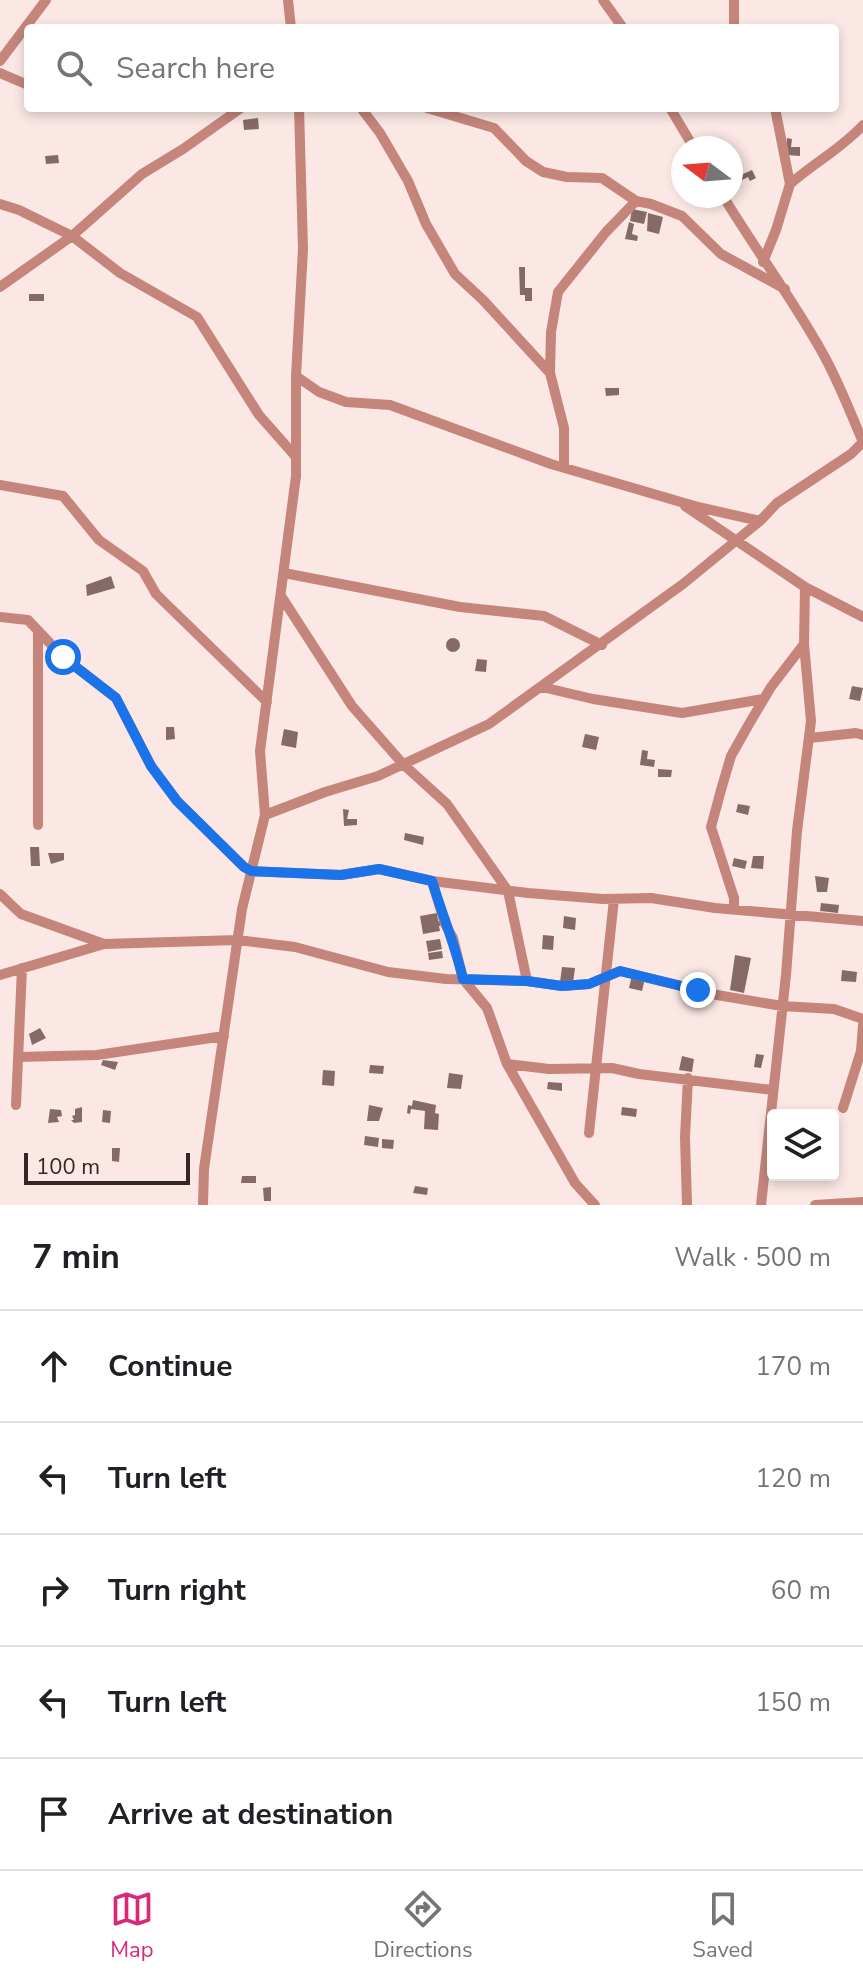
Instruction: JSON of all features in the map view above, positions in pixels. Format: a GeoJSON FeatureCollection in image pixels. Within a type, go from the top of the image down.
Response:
{"type":"FeatureCollection","features":[{"type":"Feature","properties":{"kind":"street"},"geometry":{"type":"LineString","coordinates":[[28,24],[46,0]]}},
{"type":"Feature","properties":{"kind":"street"},"geometry":{"type":"LineString","coordinates":[[288,0],[291,24]]}},
{"type":"Feature","properties":{"kind":"street"},"geometry":{"type":"LineString","coordinates":[[603,0],[620,24]]}},
{"type":"Feature","properties":{"kind":"street"},"geometry":{"type":"LineString","coordinates":[[734,0],[734,24]]}},
{"type":"Feature","properties":{"kind":"street"},"geometry":{"type":"LineString","coordinates":[[0,61],[24,29]]}},
{"type":"Feature","properties":{"kind":"street"},"geometry":{"type":"LineString","coordinates":[[0,73],[24,83]]}},
{"type":"Feature","properties":{"kind":"street"},"geometry":{"type":"LineString","coordinates":[[0,287],[72,236],[142,174],[235,112]]}},
{"type":"Feature","properties":{"kind":"street"},"geometry":{"type":"LineString","coordinates":[[203,1205],[204,1169],[242,909],[265,815],[260,751],[296,476],[296,376],[303,249],[299,112]]}},
{"type":"Feature","properties":{"kind":"street"},"geometry":{"type":"LineString","coordinates":[[364,112],[408,181],[426,224],[455,274],[550,373]]}},
{"type":"Feature","properties":{"kind":"street"},"geometry":{"type":"LineString","coordinates":[[440,112],[494,128],[526,161],[543,172],[567,177],[602,178],[636,201],[682,216],[721,254],[785,289]]}},
{"type":"Feature","properties":{"kind":"street"},"geometry":{"type":"LineString","coordinates":[[672,112],[687,136]]}},
{"type":"Feature","properties":{"kind":"street"},"geometry":{"type":"LineString","coordinates":[[763,262],[790,184],[776,112]]}},
{"type":"Feature","properties":{"kind":"street"},"geometry":{"type":"LineString","coordinates":[[790,184],[817,160],[850,139],[863,125]]}},
{"type":"Feature","properties":{"kind":"street"},"geometry":{"type":"LineString","coordinates":[[564,467],[564,428],[550,373],[551,332],[558,292],[606,232],[636,201]]}},
{"type":"Feature","properties":{"kind":"street"},"geometry":{"type":"LineString","coordinates":[[0,204],[72,236],[120,273],[197,317],[259,415],[296,457]]}},
{"type":"Feature","properties":{"kind":"street"},"geometry":{"type":"LineString","coordinates":[[265,815],[378,776],[489,724],[683,584],[734,539],[760,521],[777,503],[851,454],[863,442],[824,355],[785,289],[763,262],[730,208]]}},
{"type":"Feature","properties":{"kind":"street"},"geometry":{"type":"LineString","coordinates":[[296,376],[319,392],[346,402],[390,405],[564,467],[760,521]]}},
{"type":"Feature","properties":{"kind":"street"},"geometry":{"type":"LineString","coordinates":[[0,485],[63,496],[99,540],[143,571],[156,594],[267,702]]}},
{"type":"Feature","properties":{"kind":"street"},"geometry":{"type":"LineString","coordinates":[[676,500],[805,587],[863,617]]}},
{"type":"Feature","properties":{"kind":"street"},"geometry":{"type":"LineString","coordinates":[[284,573],[460,607],[544,616],[602,645]]}},
{"type":"Feature","properties":{"kind":"street"},"geometry":{"type":"LineString","coordinates":[[761,1205],[810,738],[804,644],[805,587]]}},
{"type":"Feature","properties":{"kind":"street"},"geometry":{"type":"LineString","coordinates":[[281,596],[352,706],[403,764],[447,804],[508,891],[527,981]]}},
{"type":"Feature","properties":{"kind":"street"},"geometry":{"type":"LineString","coordinates":[[0,617],[28,620],[63,657],[116,698],[151,766],[177,801],[251,871],[341,875],[379,869],[432,881],[508,891],[614,899],[651,898],[734,910],[863,921]]}},
{"type":"Feature","properties":{"kind":"street"},"geometry":{"type":"LineString","coordinates":[[38,631],[38,825]]}},
{"type":"Feature","properties":{"kind":"street"},"geometry":{"type":"LineString","coordinates":[[734,910],[734,898],[711,827],[731,756],[763,699],[804,644]]}},
{"type":"Feature","properties":{"kind":"street"},"geometry":{"type":"LineString","coordinates":[[542,687],[593,699],[682,713],[763,699]]}},
{"type":"Feature","properties":{"kind":"street"},"geometry":{"type":"LineString","coordinates":[[810,738],[863,735]]}},
{"type":"Feature","properties":{"kind":"street"},"geometry":{"type":"LineString","coordinates":[[432,881],[445,924],[453,938],[463,979],[487,1008],[507,1064],[575,1183],[595,1205]]}},
{"type":"Feature","properties":{"kind":"street"},"geometry":{"type":"LineString","coordinates":[[0,894],[21,914],[104,944]]}},
{"type":"Feature","properties":{"kind":"street"},"geometry":{"type":"LineString","coordinates":[[589,1133],[614,899]]}},
{"type":"Feature","properties":{"kind":"street"},"geometry":{"type":"LineString","coordinates":[[0,975],[104,944],[238,940],[295,947],[388,972],[463,979],[527,981],[562,986],[589,984],[620,971],[717,995],[782,1006],[834,1009],[863,1019]]}},
{"type":"Feature","properties":{"kind":"street"},"geometry":{"type":"LineString","coordinates":[[16,1105],[22,968]]}},
{"type":"Feature","properties":{"kind":"street"},"geometry":{"type":"LineString","coordinates":[[843,1108],[861,1051],[863,1025]]}},
{"type":"Feature","properties":{"kind":"street"},"geometry":{"type":"LineString","coordinates":[[18,1057],[97,1055],[224,1036]]}},
{"type":"Feature","properties":{"kind":"street"},"geometry":{"type":"LineString","coordinates":[[507,1064],[549,1069],[612,1068],[773,1090]]}},
{"type":"Feature","properties":{"kind":"street"},"geometry":{"type":"LineString","coordinates":[[687,1205],[685,1137],[688,1078]]}},
{"type":"Feature","properties":{"kind":"street"},"geometry":{"type":"LineString","coordinates":[[815,1205],[863,1202]]}},
{"type":"Feature","properties":{"kind":"building"},"geometry":{"type":"Polygon","coordinates":[[[258,118],[259,129],[244,130],[243,120],[258,118]]]}},
{"type":"Feature","properties":{"kind":"building"},"geometry":{"type":"Polygon","coordinates":[[[787,138],[792,139],[791,147],[800,147],[800,156],[786,155],[787,138]]]}},
{"type":"Feature","properties":{"kind":"building"},"geometry":{"type":"Polygon","coordinates":[[[58,155],[59,163],[46,164],[45,156],[58,155]]]}},
{"type":"Feature","properties":{"kind":"building"},"geometry":{"type":"Polygon","coordinates":[[[752,170],[756,178],[743,180],[743,174],[752,170]]]}},
{"type":"Feature","properties":{"kind":"building"},"geometry":{"type":"Polygon","coordinates":[[[632,209],[647,212],[644,224],[630,221],[632,209]]]}},
{"type":"Feature","properties":{"kind":"building"},"geometry":{"type":"Polygon","coordinates":[[[648,213],[663,217],[659,234],[647,231],[648,213]]]}},
{"type":"Feature","properties":{"kind":"building"},"geometry":{"type":"Polygon","coordinates":[[[629,222],[634,224],[632,234],[638,236],[637,241],[625,239],[629,222]]]}},
{"type":"Feature","properties":{"kind":"building"},"geometry":{"type":"Polygon","coordinates":[[[519,267],[525,267],[525,288],[532,288],[532,301],[525,301],[525,295],[520,295],[519,267]]]}},
{"type":"Feature","properties":{"kind":"building"},"geometry":{"type":"Polygon","coordinates":[[[29,294],[44,294],[44,301],[29,301],[29,294]]]}},
{"type":"Feature","properties":{"kind":"building"},"geometry":{"type":"Polygon","coordinates":[[[605,388],[619,388],[619,395],[606,396],[605,388]]]}},
{"type":"Feature","properties":{"kind":"building"},"geometry":{"type":"Polygon","coordinates":[[[111,576],[115,588],[87,596],[86,585],[111,576]]]}},
{"type":"Feature","properties":{"kind":"building"},"geometry":{"type":"Polygon","coordinates":[[[453,638],[460,645],[453,652],[446,645],[453,638]]]}},
{"type":"Feature","properties":{"kind":"building"},"geometry":{"type":"Polygon","coordinates":[[[477,659],[487,660],[486,672],[475,671],[477,659]]]}},
{"type":"Feature","properties":{"kind":"building"},"geometry":{"type":"Polygon","coordinates":[[[852,686],[863,688],[860,701],[849,699],[852,686]]]}},
{"type":"Feature","properties":{"kind":"building"},"geometry":{"type":"Polygon","coordinates":[[[166,727],[174,727],[175,739],[166,740],[166,727]]]}},
{"type":"Feature","properties":{"kind":"building"},"geometry":{"type":"Polygon","coordinates":[[[284,729],[298,732],[296,748],[281,745],[284,729]]]}},
{"type":"Feature","properties":{"kind":"building"},"geometry":{"type":"Polygon","coordinates":[[[585,734],[599,737],[596,750],[582,747],[585,734]]]}},
{"type":"Feature","properties":{"kind":"building"},"geometry":{"type":"Polygon","coordinates":[[[642,750],[648,751],[647,759],[655,760],[654,767],[640,765],[642,750]]]}},
{"type":"Feature","properties":{"kind":"building"},"geometry":{"type":"Polygon","coordinates":[[[658,769],[672,770],[671,777],[658,777],[658,769]]]}},
{"type":"Feature","properties":{"kind":"building"},"geometry":{"type":"Polygon","coordinates":[[[738,804],[750,806],[748,815],[736,812],[738,804]]]}},
{"type":"Feature","properties":{"kind":"building"},"geometry":{"type":"Polygon","coordinates":[[[343,809],[349,810],[347,819],[357,819],[357,825],[344,826],[343,809]]]}},
{"type":"Feature","properties":{"kind":"building"},"geometry":{"type":"Polygon","coordinates":[[[405,833],[424,837],[423,845],[404,840],[405,833]]]}},
{"type":"Feature","properties":{"kind":"building"},"geometry":{"type":"Polygon","coordinates":[[[30,847],[39,847],[40,866],[31,866],[30,847]]]}},
{"type":"Feature","properties":{"kind":"building"},"geometry":{"type":"Polygon","coordinates":[[[48,853],[64,853],[64,860],[51,864],[48,853]]]}},
{"type":"Feature","properties":{"kind":"building"},"geometry":{"type":"Polygon","coordinates":[[[753,856],[764,856],[763,869],[751,868],[753,856]]]}},
{"type":"Feature","properties":{"kind":"building"},"geometry":{"type":"Polygon","coordinates":[[[734,858],[747,861],[745,869],[732,866],[734,858]]]}},
{"type":"Feature","properties":{"kind":"building"},"geometry":{"type":"Polygon","coordinates":[[[815,876],[829,878],[827,892],[817,892],[815,876]]]}},
{"type":"Feature","properties":{"kind":"building"},"geometry":{"type":"Polygon","coordinates":[[[821,903],[839,905],[838,913],[820,911],[821,903]]]}},
{"type":"Feature","properties":{"kind":"building"},"geometry":{"type":"Polygon","coordinates":[[[437,913],[438,921],[443,920],[444,925],[439,926],[440,931],[423,934],[420,916],[437,913]]]}},
{"type":"Feature","properties":{"kind":"building"},"geometry":{"type":"Polygon","coordinates":[[[564,916],[576,918],[575,930],[563,928],[564,916]]]}},
{"type":"Feature","properties":{"kind":"building"},"geometry":{"type":"Polygon","coordinates":[[[543,935],[554,936],[553,950],[542,949],[543,935]]]}},
{"type":"Feature","properties":{"kind":"building"},"geometry":{"type":"Polygon","coordinates":[[[440,939],[442,949],[428,952],[426,941],[440,939]]]}},
{"type":"Feature","properties":{"kind":"building"},"geometry":{"type":"Polygon","coordinates":[[[442,951],[443,958],[429,960],[428,953],[442,951]]]}},
{"type":"Feature","properties":{"kind":"building"},"geometry":{"type":"Polygon","coordinates":[[[735,955],[751,958],[744,993],[730,990],[735,955]]]}},
{"type":"Feature","properties":{"kind":"building"},"geometry":{"type":"Polygon","coordinates":[[[562,967],[575,968],[573,983],[560,982],[562,967]]]}},
{"type":"Feature","properties":{"kind":"building"},"geometry":{"type":"Polygon","coordinates":[[[842,970],[857,972],[856,982],[841,981],[842,970]]]}},
{"type":"Feature","properties":{"kind":"building"},"geometry":{"type":"Polygon","coordinates":[[[632,975],[645,978],[642,991],[629,988],[632,975]]]}},
{"type":"Feature","properties":{"kind":"building"},"geometry":{"type":"Polygon","coordinates":[[[40,1028],[46,1038],[32,1045],[29,1034],[40,1028]]]}},
{"type":"Feature","properties":{"kind":"building"},"geometry":{"type":"Polygon","coordinates":[[[756,1054],[764,1055],[761,1068],[754,1067],[756,1054]]]}},
{"type":"Feature","properties":{"kind":"building"},"geometry":{"type":"Polygon","coordinates":[[[682,1056],[694,1059],[692,1072],[679,1070],[682,1056]]]}},
{"type":"Feature","properties":{"kind":"building"},"geometry":{"type":"Polygon","coordinates":[[[103,1060],[118,1062],[115,1070],[101,1065],[103,1060]]]}},
{"type":"Feature","properties":{"kind":"building"},"geometry":{"type":"Polygon","coordinates":[[[370,1065],[384,1066],[383,1074],[369,1073],[370,1065]]]}},
{"type":"Feature","properties":{"kind":"building"},"geometry":{"type":"Polygon","coordinates":[[[323,1070],[335,1071],[334,1086],[322,1085],[323,1070]]]}},
{"type":"Feature","properties":{"kind":"building"},"geometry":{"type":"Polygon","coordinates":[[[449,1073],[463,1075],[461,1089],[447,1088],[449,1073]]]}},
{"type":"Feature","properties":{"kind":"building"},"geometry":{"type":"Polygon","coordinates":[[[548,1082],[562,1083],[562,1091],[547,1089],[548,1082]]]}},
{"type":"Feature","properties":{"kind":"building"},"geometry":{"type":"Polygon","coordinates":[[[413,1100],[436,1105],[438,1130],[424,1129],[425,1111],[411,1109],[410,1114],[407,1113],[408,1105],[412,1106],[413,1100]]]}},
{"type":"Feature","properties":{"kind":"building"},"geometry":{"type":"Polygon","coordinates":[[[369,1105],[383,1108],[379,1121],[367,1121],[369,1105]]]}},
{"type":"Feature","properties":{"kind":"building"},"geometry":{"type":"Polygon","coordinates":[[[82,1107],[82,1122],[74,1123],[71,1120],[74,1120],[75,1109],[82,1107]]]}},
{"type":"Feature","properties":{"kind":"building"},"geometry":{"type":"Polygon","coordinates":[[[622,1107],[637,1109],[636,1117],[621,1115],[622,1107]]]}},
{"type":"Feature","properties":{"kind":"building"},"geometry":{"type":"Polygon","coordinates":[[[50,1109],[61,1110],[62,1116],[57,1117],[59,1122],[48,1123],[50,1109]]]}},
{"type":"Feature","properties":{"kind":"building"},"geometry":{"type":"Polygon","coordinates":[[[103,1110],[111,1111],[110,1123],[102,1122],[103,1110]]]}},
{"type":"Feature","properties":{"kind":"building"},"geometry":{"type":"Polygon","coordinates":[[[365,1136],[379,1138],[378,1147],[364,1145],[365,1136]]]}},
{"type":"Feature","properties":{"kind":"building"},"geometry":{"type":"Polygon","coordinates":[[[382,1139],[394,1140],[393,1149],[382,1148],[382,1139]]]}},
{"type":"Feature","properties":{"kind":"building"},"geometry":{"type":"Polygon","coordinates":[[[112,1148],[120,1148],[119,1162],[112,1161],[112,1148]]]}},
{"type":"Feature","properties":{"kind":"building"},"geometry":{"type":"Polygon","coordinates":[[[242,1176],[256,1176],[256,1183],[241,1183],[242,1176]]]}},
{"type":"Feature","properties":{"kind":"building"},"geometry":{"type":"Polygon","coordinates":[[[415,1186],[428,1188],[427,1195],[413,1193],[415,1186]]]}},
{"type":"Feature","properties":{"kind":"building"},"geometry":{"type":"Polygon","coordinates":[[[271,1187],[271,1201],[264,1201],[263,1188],[271,1187]]]}},
{"type":"Feature","properties":{"kind":"route"},"geometry":{"type":"LineString","coordinates":[[63,657],[116,698],[151,766],[177,801],[251,871],[341,875],[379,869],[432,881],[445,924],[453,938],[463,979],[527,981],[562,986],[589,984],[620,971],[698,990]]}}]}
